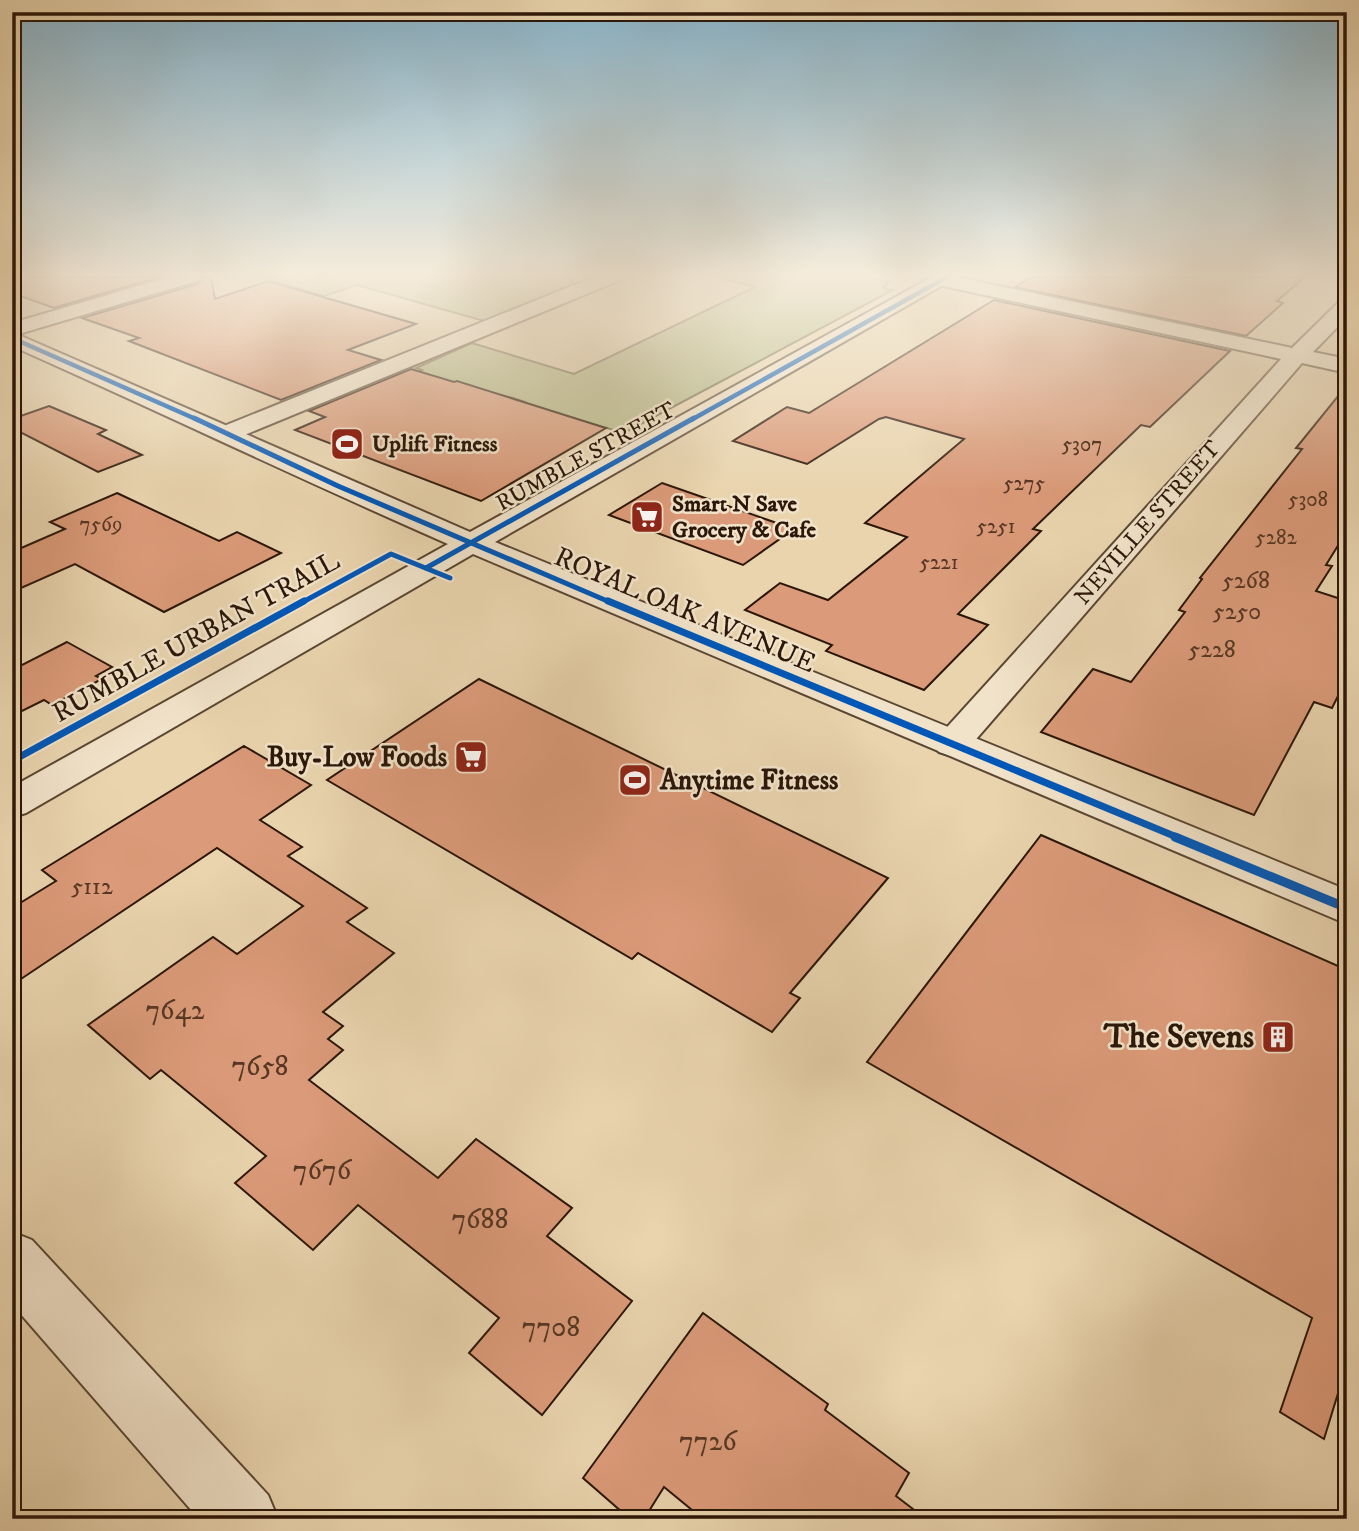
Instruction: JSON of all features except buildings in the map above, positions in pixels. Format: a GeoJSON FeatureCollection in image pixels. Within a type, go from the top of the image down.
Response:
{"type":"FeatureCollection","features":[{"type":"Feature","properties":{"kind":"street","name":"ROYAL OAK AVENUE"},"geometry":{"type":"LineString","coordinates":[[36,348],[307,468],[338,486],[471,543],[1347,908]]}},
{"type":"Feature","properties":{"kind":"street"},"geometry":{"type":"LineString","coordinates":[[228,433],[436,348]]}},
{"type":"Feature","properties":{"kind":"street","name":"RUMBLE STREET"},"geometry":{"type":"LineString","coordinates":[[12,804],[819,348]]}},
{"type":"Feature","properties":{"kind":"street"},"geometry":{"type":"LineString","coordinates":[[1266,348],[1347,366]]}},
{"type":"Feature","properties":{"kind":"street","name":"NEVILLE STREET"},"geometry":{"type":"LineString","coordinates":[[952,744],[1303,348]]}},
{"type":"Feature","properties":{"kind":"street"},"geometry":{"type":"LineString","coordinates":[[12,1260],[244,1519]]}},
{"type":"Feature","properties":{"kind":"green space"},"geometry":{"type":"Polygon","coordinates":[[[460,348],[490,348],[574,374],[627,348],[783,348],[624,433],[522,404],[525,402],[513,398],[417,373],[422,370],[416,368],[460,348]]]}},
{"type":"Feature","properties":{"kind":"cycle path"},"geometry":{"type":"LineString","coordinates":[[36,348],[257,446],[338,486],[671,628],[1347,908]]}},
{"type":"Feature","properties":{"kind":"cycle path"},"geometry":{"type":"LineString","coordinates":[[426,568],[819,348]]}},
{"type":"Feature","properties":{"kind":"cycle path","name":"RUMBLE URBAN TRAIL"},"geometry":{"type":"LineString","coordinates":[[12,761],[391,554],[450,578]]}},
{"type":"Feature","properties":{"kind":"place","name":"Uplift Fitness"},"geometry":{"type":"Point","coordinates":[347,444]}},
{"type":"Feature","properties":{"kind":"place","name":"Smart N Save Grocery & Cafe"},"geometry":{"type":"Point","coordinates":[647,517]}},
{"type":"Feature","properties":{"kind":"place","name":"Buy-Low Foods"},"geometry":{"type":"Point","coordinates":[471,757]}},
{"type":"Feature","properties":{"kind":"place","name":"Anytime Fitness"},"geometry":{"type":"Point","coordinates":[635,780]}},
{"type":"Feature","properties":{"kind":"place","name":"The Sevens"},"geometry":{"type":"Point","coordinates":[1278,1037]}}]}
